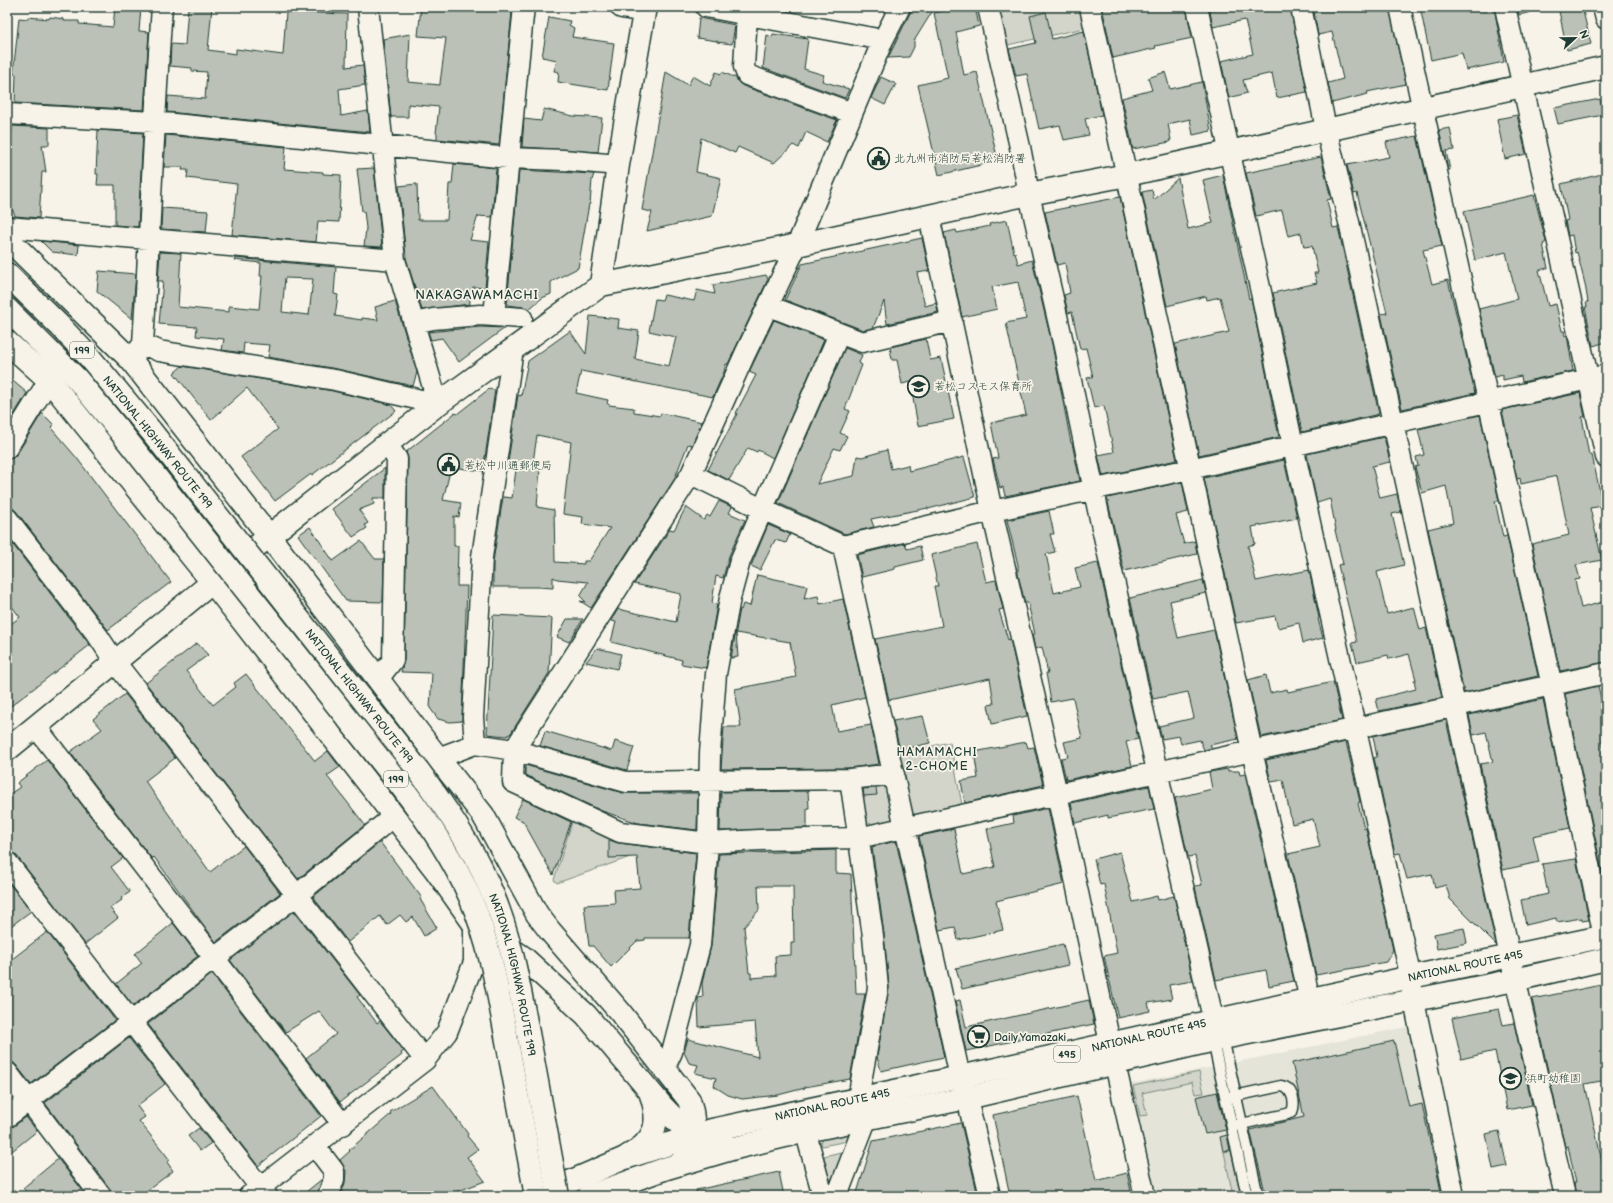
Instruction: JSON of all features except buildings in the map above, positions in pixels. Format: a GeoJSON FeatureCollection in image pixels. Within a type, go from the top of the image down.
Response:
{"type":"FeatureCollection","features":[{"type":"Feature","properties":{"kind":"main road"},"geometry":{"type":"LineString","coordinates":[[601,285],[618,165],[645,9],[622,7]]}},
{"type":"Feature","properties":{"kind":"main road"},"geometry":{"type":"LineString","coordinates":[[7,750],[270,536],[438,404],[601,285],[797,245],[1029,194],[1127,175],[1606,67]]}},
{"type":"Feature","properties":{"kind":"main road"},"geometry":{"type":"LineString","coordinates":[[7,238],[137,352],[270,536],[483,815],[537,914],[570,955],[620,1012],[697,1112],[712,1123],[731,1126]]}},
{"type":"Feature","properties":{"kind":"main road","name":"NATIONAL HIGHWAY ROUTE 199"},"geometry":{"type":"LineString","coordinates":[[7,274],[91,359],[151,431],[418,770],[447,809],[471,847],[490,887],[506,929],[517,973],[558,1196]]}},
{"type":"Feature","properties":{"kind":"main road","name":"NATIONAL HIGHWAY ROUTE 199"},"geometry":{"type":"LineString","coordinates":[[7,309],[77,379],[119,430],[402,786],[428,822],[451,859],[472,904],[484,937],[495,978],[536,1196]]}},
{"type":"Feature","properties":{"kind":"main road"},"geometry":{"type":"LineString","coordinates":[[7,342],[49,380],[213,583],[435,869],[474,924],[523,957],[586,1015],[648,1089],[692,1137],[704,1145],[718,1148],[735,1148]]}},
{"type":"Feature","properties":{"kind":"main road","name":"NATIONAL ROUTE 495"},"geometry":{"type":"LineString","coordinates":[[1217,1035],[1310,1000],[1411,977],[1605,937]]}},
{"type":"Feature","properties":{"kind":"main road","name":"NATIONAL ROUTE 495"},"geometry":{"type":"LineString","coordinates":[[536,1196],[625,1158],[712,1130],[800,1110],[960,1077],[1113,1054],[1414,1001],[1515,980],[1606,958]]}},
{"type":"Feature","properties":{"kind":"main road","name":"NATIONAL ROUTE 495"},"geometry":{"type":"LineString","coordinates":[[589,1196],[667,1168],[735,1148],[806,1131],[866,1120],[967,1098],[1113,1054]]}},
{"type":"Feature","properties":{"kind":"main road"},"geometry":{"type":"LineString","coordinates":[[625,1158],[646,1144],[655,1128],[655,1109],[648,1089]]}},
{"type":"Feature","properties":{"kind":"main road"},"geometry":{"type":"LineString","coordinates":[[667,1168],[680,1157],[687,1148],[692,1137],[694,1124],[689,1100]]}},
{"type":"Feature","properties":{"kind":"street"},"geometry":{"type":"LineString","coordinates":[[162,7],[154,122],[149,240],[137,352],[159,351],[335,380],[438,404],[395,260],[384,145],[368,7]]}},
{"type":"Feature","properties":{"kind":"street"},"geometry":{"type":"LineString","coordinates":[[494,316],[508,158],[524,7]]}},
{"type":"Feature","properties":{"kind":"street"},"geometry":{"type":"LineString","coordinates":[[706,7],[883,40]]}},
{"type":"Feature","properties":{"kind":"street"},"geometry":{"type":"LineString","coordinates":[[900,7],[883,40],[797,245],[745,354],[691,474],[514,750],[513,782],[620,832],[708,843],[759,840],[858,838],[1606,673]]}},
{"type":"Feature","properties":{"kind":"street"},"geometry":{"type":"LineString","coordinates":[[988,7],[1063,342],[1094,490],[1217,1035]]}},
{"type":"Feature","properties":{"kind":"street"},"geometry":{"type":"LineString","coordinates":[[1090,7],[1252,751],[1310,1000]]}},
{"type":"Feature","properties":{"kind":"street"},"geometry":{"type":"LineString","coordinates":[[1196,7],[1411,977],[1414,1001],[1454,1196]]}},
{"type":"Feature","properties":{"kind":"street"},"geometry":{"type":"LineString","coordinates":[[1301,7],[1326,130],[1348,222],[1456,706],[1515,980],[1565,1196]]}},
{"type":"Feature","properties":{"kind":"street"},"geometry":{"type":"LineString","coordinates":[[1400,7],[1552,686],[1605,937]]}},
{"type":"Feature","properties":{"kind":"street"},"geometry":{"type":"LineString","coordinates":[[1505,7],[1521,85],[1597,376],[1606,457]]}},
{"type":"Feature","properties":{"kind":"street"},"geometry":{"type":"LineString","coordinates":[[1603,7],[1606,19]]}},
{"type":"Feature","properties":{"kind":"street"},"geometry":{"type":"LineString","coordinates":[[747,14],[744,67],[748,75],[852,113]]}},
{"type":"Feature","properties":{"kind":"street"},"geometry":{"type":"LineString","coordinates":[[7,114],[154,122],[508,158],[563,160],[618,165]]}},
{"type":"Feature","properties":{"kind":"street"},"geometry":{"type":"LineString","coordinates":[[929,216],[992,511],[1145,1196]]}},
{"type":"Feature","properties":{"kind":"street"},"geometry":{"type":"LineString","coordinates":[[7,227],[395,260]]}},
{"type":"Feature","properties":{"kind":"street"},"geometry":{"type":"LineString","coordinates":[[769,306],[862,342],[952,321]]}},
{"type":"Feature","properties":{"kind":"street"},"geometry":{"type":"LineString","coordinates":[[414,323],[480,315],[522,318]]}},
{"type":"Feature","properties":{"kind":"street"},"geometry":{"type":"LineString","coordinates":[[664,1069],[672,1052],[700,945],[708,843],[710,753],[716,674],[730,598],[740,561],[839,334]]}},
{"type":"Feature","properties":{"kind":"street"},"geometry":{"type":"LineString","coordinates":[[475,744],[473,718],[482,557],[514,349]]}},
{"type":"Feature","properties":{"kind":"street"},"geometry":{"type":"LineString","coordinates":[[691,474],[762,509],[843,546],[992,511],[1393,424],[1597,376]]}},
{"type":"Feature","properties":{"kind":"street"},"geometry":{"type":"LineString","coordinates":[[7,448],[49,380]]}},
{"type":"Feature","properties":{"kind":"street"},"geometry":{"type":"LineString","coordinates":[[378,679],[393,660],[397,460],[387,444]]}},
{"type":"Feature","properties":{"kind":"street"},"geometry":{"type":"LineString","coordinates":[[7,518],[98,636],[115,662],[298,894],[426,1060]]}},
{"type":"Feature","properties":{"kind":"street"},"geometry":{"type":"LineString","coordinates":[[843,546],[960,1077],[967,1098],[990,1196]]}},
{"type":"Feature","properties":{"kind":"street"},"geometry":{"type":"LineString","coordinates":[[36,727],[215,957],[343,1125]]}},
{"type":"Feature","properties":{"kind":"street"},"geometry":{"type":"LineString","coordinates":[[438,758],[475,744],[514,750],[626,782],[850,779],[894,774]]}},
{"type":"Feature","properties":{"kind":"street"},"geometry":{"type":"LineString","coordinates":[[850,779],[873,936],[878,988],[858,1098]]}},
{"type":"Feature","properties":{"kind":"street"},"geometry":{"type":"LineString","coordinates":[[7,1117],[298,894],[394,816]]}},
{"type":"Feature","properties":{"kind":"street"},"geometry":{"type":"LineString","coordinates":[[7,862],[132,1021],[259,1193],[315,1146],[426,1060],[447,1032],[474,962],[474,924]]}},
{"type":"Feature","properties":{"kind":"street"},"geometry":{"type":"LineString","coordinates":[[7,1072],[101,1196]]}},
{"type":"Feature","properties":{"kind":"street"},"geometry":{"type":"LineString","coordinates":[[800,1110],[823,1196]]}},
{"type":"Feature","properties":{"kind":"street"},"geometry":{"type":"LineString","coordinates":[[837,1196],[866,1120]]}},
{"type":"Feature","properties":{"kind":"street"},"geometry":{"type":"LineString","coordinates":[[315,1146],[334,1171],[334,1179],[328,1196]]}},
{"type":"Feature","properties":{"kind":"lane"},"geometry":{"type":"LineString","coordinates":[[1217,1035],[1236,1095],[1258,1196]]}},
{"type":"Feature","properties":{"kind":"lane"},"geometry":{"type":"LineString","coordinates":[[1217,1035],[1225,1097],[1247,1196]]}},
{"type":"Feature","properties":{"kind":"lane"},"geometry":{"type":"LineString","coordinates":[[1225,1097],[1281,1086],[1286,1086],[1290,1090],[1294,1107],[1292,1112],[1232,1126]]}},
{"type":"Feature","properties":{"kind":"shaded area"},"geometry":{"type":"Polygon","coordinates":[[[995,7],[1084,7],[1089,27],[1003,46],[995,7]]]}},
{"type":"Feature","properties":{"kind":"shaded area"},"geometry":{"type":"Polygon","coordinates":[[[950,742],[963,810],[911,821],[897,754],[950,742]]]}},
{"type":"Feature","properties":{"kind":"shaded area"},"geometry":{"type":"Polygon","coordinates":[[[889,782],[898,824],[863,831],[857,785],[889,782]]]}},
{"type":"Feature","properties":{"kind":"shaded area"},"geometry":{"type":"Polygon","coordinates":[[[573,819],[633,840],[633,856],[557,883],[554,880],[573,819]]]}},
{"type":"Feature","properties":{"kind":"shaded area"},"geometry":{"type":"Polygon","coordinates":[[[1411,1026],[1449,1196],[1155,1196],[1130,1084],[1411,1026]]]}},
{"type":"Feature","properties":{"kind":"shaded area"},"geometry":{"type":"Polygon","coordinates":[[[1199,1072],[1204,1093],[1195,1094],[1192,1082],[1142,1093],[1147,1115],[1140,1116],[1133,1086],[1199,1072]]]}},
{"type":"Feature","properties":{"kind":"shaded area"},"geometry":{"type":"Polygon","coordinates":[[[850,1134],[848,1141],[822,1146],[821,1143],[823,1139],[850,1134]]]}},
{"type":"Feature","properties":{"kind":"shaded area"},"geometry":{"type":"Polygon","coordinates":[[[845,1151],[836,1177],[831,1179],[828,1177],[824,1156],[845,1151]]]}},
{"type":"Feature","properties":{"kind":"shaded area"},"geometry":{"type":"Polygon","coordinates":[[[1231,1151],[1241,1196],[1233,1196],[1224,1152],[1231,1151]]]}},
{"type":"Feature","properties":{"kind":"place","name":"北九州市消防局若松消防署"},"geometry":{"type":"Point","coordinates":[878,158]}},
{"type":"Feature","properties":{"kind":"place","name":"若松コスモス保育所"},"geometry":{"type":"Point","coordinates":[919,386]}},
{"type":"Feature","properties":{"kind":"place","name":"若松中川通郵便局"},"geometry":{"type":"Point","coordinates":[448,465]}},
{"type":"Feature","properties":{"kind":"place","name":"Daily Yamazaki"},"geometry":{"type":"Point","coordinates":[979,1037]}},
{"type":"Feature","properties":{"kind":"place","name":"浜町幼稚園"},"geometry":{"type":"Point","coordinates":[1510,1078]}},
{"type":"Feature","properties":{"kind":"district","name":"NAKAGAWAMACHI"},"geometry":{"type":"Point","coordinates":[477,294]}},
{"type":"Feature","properties":{"kind":"district","name":"HAMAMACHI 2-CHOME"},"geometry":{"type":"Point","coordinates":[937,759]}}]}
